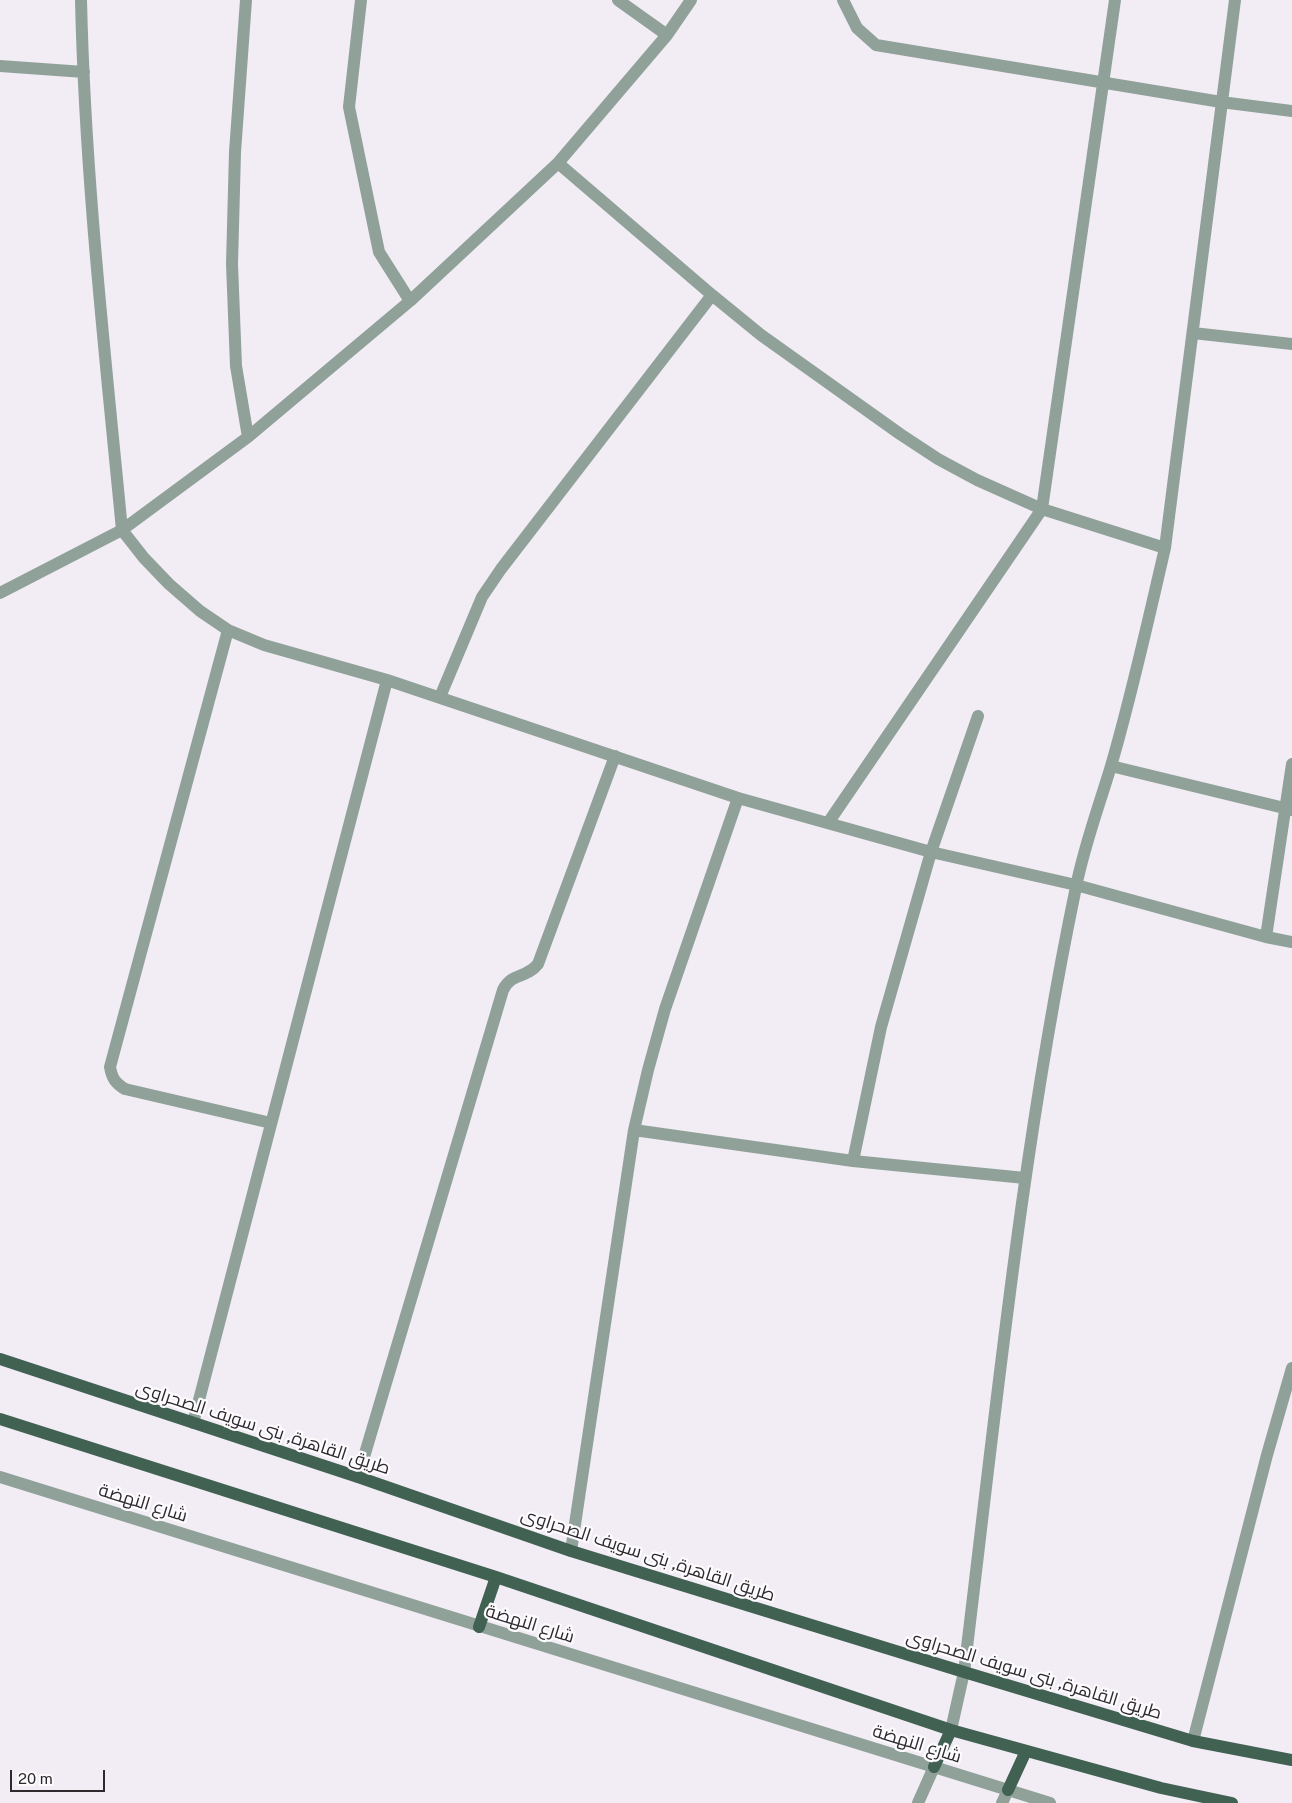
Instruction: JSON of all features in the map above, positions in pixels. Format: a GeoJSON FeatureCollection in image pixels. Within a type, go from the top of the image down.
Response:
{"type":"FeatureCollection","features":[{"type":"Feature","properties":{"kind":"main road","name":"طريق القاهرة, بنى سويف الصحراوى"},"geometry":{"type":"LineString","coordinates":[[0,1359],[571,1551],[1193,1741],[1292,1760]]}},
{"type":"Feature","properties":{"kind":"main road"},"geometry":{"type":"LineString","coordinates":[[0,1419],[496,1577],[951,1730],[1161,1788],[1232,1803]]}},
{"type":"Feature","properties":{"kind":"main road"},"geometry":{"type":"LineString","coordinates":[[479,1626],[496,1577]]}},
{"type":"Feature","properties":{"kind":"main road"},"geometry":{"type":"LineString","coordinates":[[934,1767],[951,1730]]}},
{"type":"Feature","properties":{"kind":"main road"},"geometry":{"type":"LineString","coordinates":[[1008,1790],[1026,1751]]}},
{"type":"Feature","properties":{"kind":"street"},"geometry":{"type":"LineString","coordinates":[[81,0],[85,108],[97,266],[122,530],[144,558],[169,584],[200,611],[228,630],[264,644],[440,697],[738,798],[931,852],[1076,885],[1266,937],[1292,942]]}},
{"type":"Feature","properties":{"kind":"street"},"geometry":{"type":"LineString","coordinates":[[246,0],[235,152],[232,264],[236,366],[248,437]]}},
{"type":"Feature","properties":{"kind":"street"},"geometry":{"type":"LineString","coordinates":[[361,0],[349,107],[379,252],[410,301]]}},
{"type":"Feature","properties":{"kind":"street"},"geometry":{"type":"LineString","coordinates":[[618,0],[667,35]]}},
{"type":"Feature","properties":{"kind":"street"},"geometry":{"type":"LineString","coordinates":[[0,593],[122,530],[248,437],[410,301],[558,163],[667,35],[691,0]]}},
{"type":"Feature","properties":{"kind":"street"},"geometry":{"type":"LineString","coordinates":[[843,0],[857,28],[876,46],[1221,102],[1292,111]]}},
{"type":"Feature","properties":{"kind":"street"},"geometry":{"type":"LineString","coordinates":[[828,823],[1042,509],[1115,0]]}},
{"type":"Feature","properties":{"kind":"street"},"geometry":{"type":"LineString","coordinates":[[951,1730],[964,1672],[1024,1178],[1076,885],[1095,812],[1111,766],[1145,636],[1165,548],[1235,0]]}},
{"type":"Feature","properties":{"kind":"street"},"geometry":{"type":"LineString","coordinates":[[0,66],[84,72]]}},
{"type":"Feature","properties":{"kind":"street"},"geometry":{"type":"LineString","coordinates":[[558,163],[712,296],[761,335],[930,454],[977,480],[1042,509],[1165,548]]}},
{"type":"Feature","properties":{"kind":"street"},"geometry":{"type":"LineString","coordinates":[[440,697],[482,597],[712,296]]}},
{"type":"Feature","properties":{"kind":"street"},"geometry":{"type":"LineString","coordinates":[[1193,332],[1292,344]]}},
{"type":"Feature","properties":{"kind":"street"},"geometry":{"type":"LineString","coordinates":[[228,630],[110,1067],[111,1075],[116,1083],[125,1089],[271,1123]]}},
{"type":"Feature","properties":{"kind":"street"},"geometry":{"type":"LineString","coordinates":[[192,1423],[387,680]]}},
{"type":"Feature","properties":{"kind":"street"},"geometry":{"type":"LineString","coordinates":[[853,1161],[882,1026],[931,852],[978,716]]}},
{"type":"Feature","properties":{"kind":"street"},"geometry":{"type":"LineString","coordinates":[[358,1478],[503,990],[511,979],[533,970],[538,964],[616,756]]}},
{"type":"Feature","properties":{"kind":"street"},"geometry":{"type":"LineString","coordinates":[[1266,937],[1289,809],[1292,764]]}},
{"type":"Feature","properties":{"kind":"street"},"geometry":{"type":"LineString","coordinates":[[1111,766],[1289,809]]}},
{"type":"Feature","properties":{"kind":"street"},"geometry":{"type":"LineString","coordinates":[[571,1551],[634,1130],[665,1009],[738,798]]}},
{"type":"Feature","properties":{"kind":"street"},"geometry":{"type":"LineString","coordinates":[[634,1130],[853,1161],[1024,1178]]}},
{"type":"Feature","properties":{"kind":"street"},"geometry":{"type":"LineString","coordinates":[[1193,1741],[1266,1455],[1292,1368]]}},
{"type":"Feature","properties":{"kind":"street","name":"شارع النهضة"},"geometry":{"type":"LineString","coordinates":[[0,1477],[1050,1803]]}},
{"type":"Feature","properties":{"kind":"street"},"geometry":{"type":"LineString","coordinates":[[918,1803],[934,1767]]}},
{"type":"Feature","properties":{"kind":"street"},"geometry":{"type":"LineString","coordinates":[[1002,1803],[1008,1790]]}}]}
